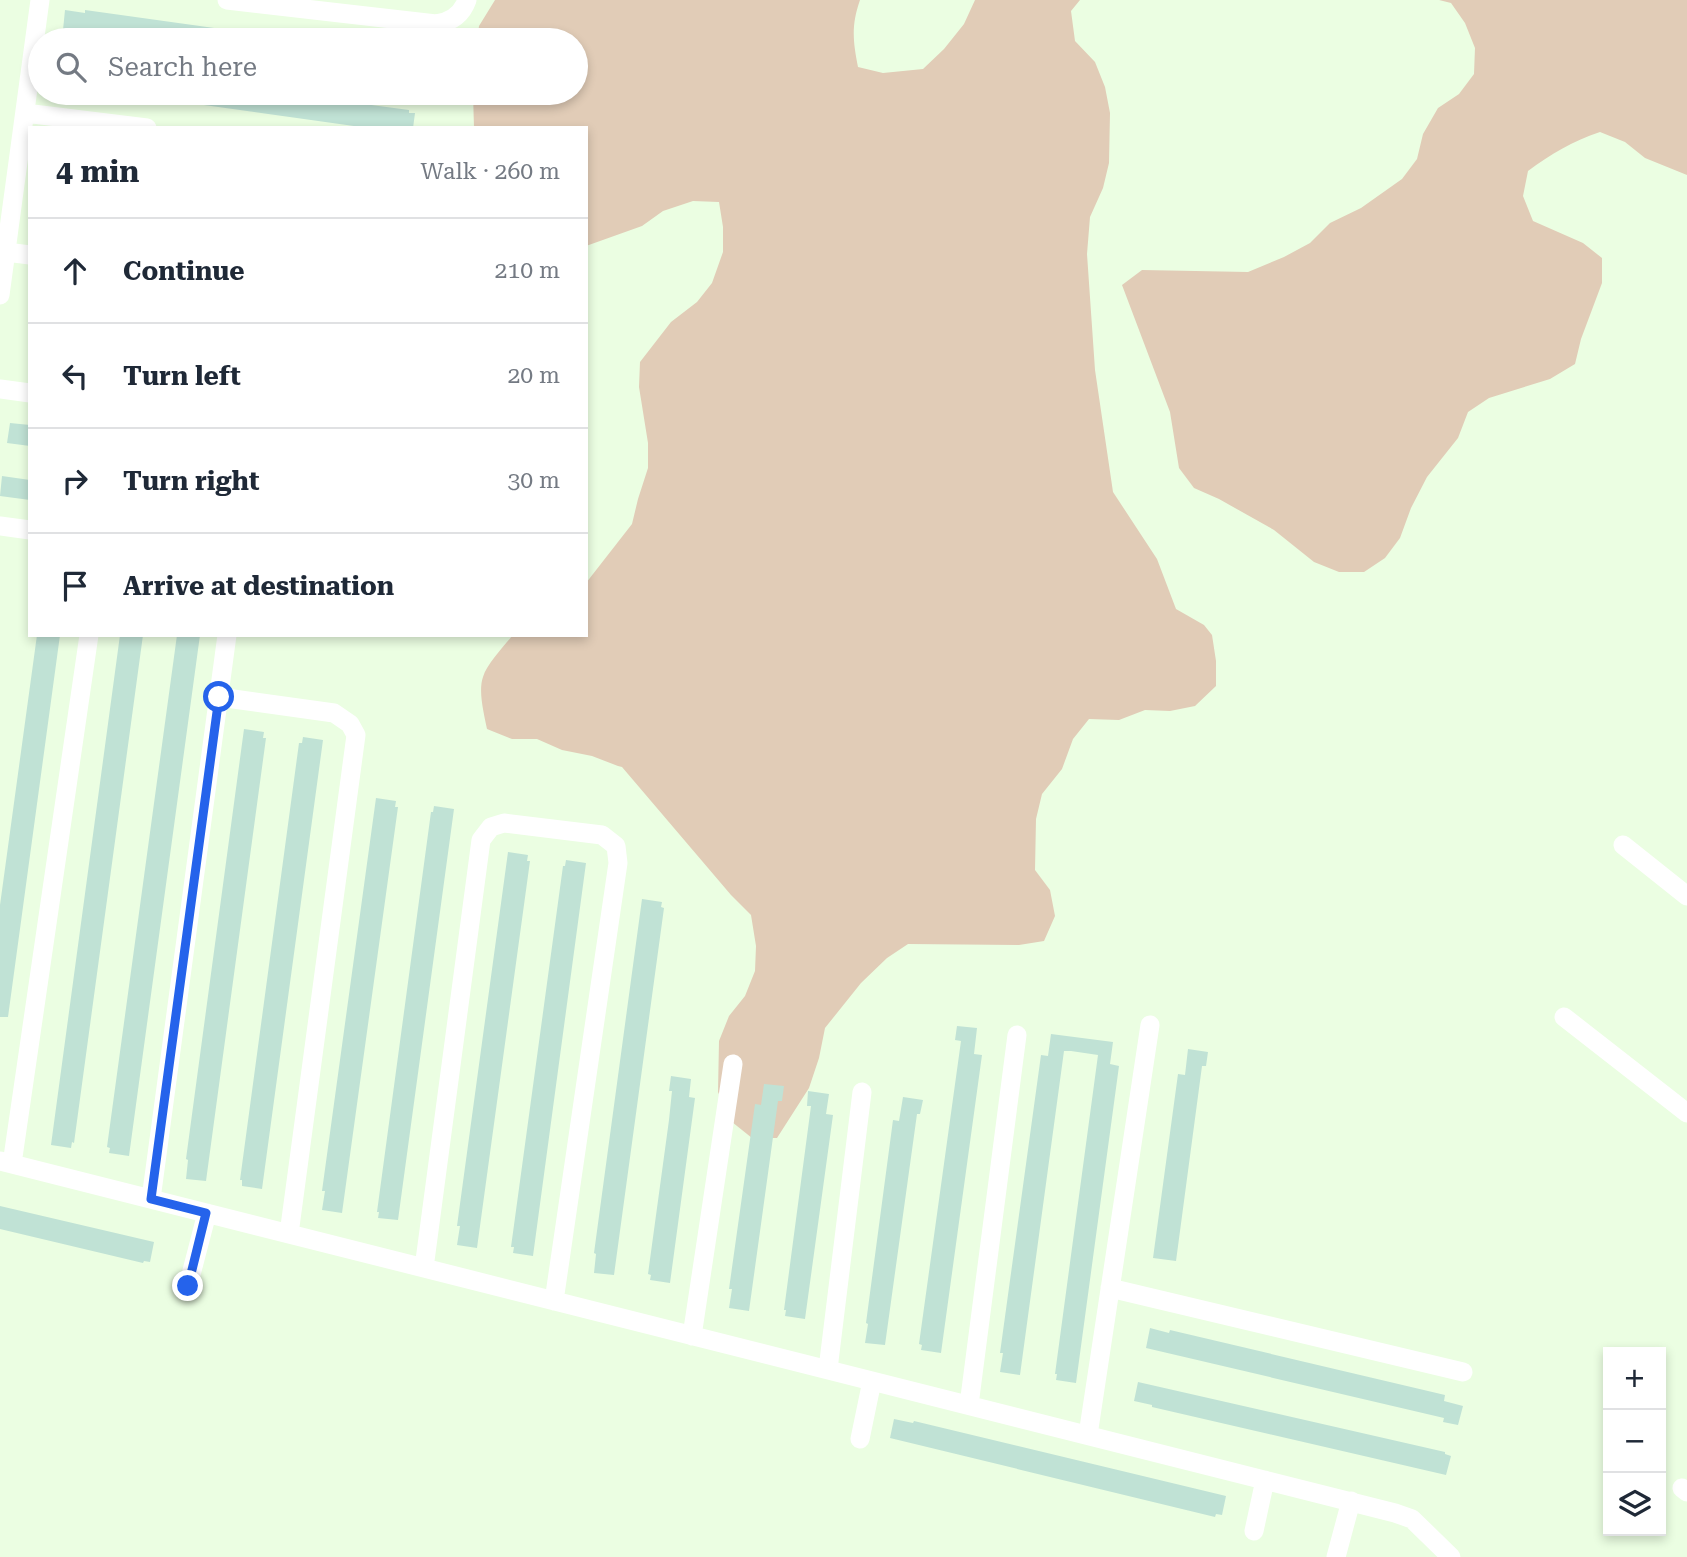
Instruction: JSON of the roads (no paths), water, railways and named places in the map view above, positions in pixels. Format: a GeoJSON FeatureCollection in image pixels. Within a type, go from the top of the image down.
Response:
{"type":"FeatureCollection","features":[{"type":"Feature","properties":{"kind":"street"},"geometry":{"type":"LineString","coordinates":[[36,28],[40,0]]}},
{"type":"Feature","properties":{"kind":"street"},"geometry":{"type":"LineString","coordinates":[[227,0],[436,24],[457,16],[467,0]]}},
{"type":"Feature","properties":{"kind":"street"},"geometry":{"type":"LineString","coordinates":[[0,295],[28,90]]}},
{"type":"Feature","properties":{"kind":"street"},"geometry":{"type":"LineString","coordinates":[[25,113],[131,126]]}},
{"type":"Feature","properties":{"kind":"street"},"geometry":{"type":"LineString","coordinates":[[6,252],[28,255]]}},
{"type":"Feature","properties":{"kind":"street"},"geometry":{"type":"LineString","coordinates":[[0,389],[28,393]]}},
{"type":"Feature","properties":{"kind":"street"},"geometry":{"type":"LineString","coordinates":[[0,526],[28,530]]}},
{"type":"Feature","properties":{"kind":"street"},"geometry":{"type":"LineString","coordinates":[[89,637],[6,1163],[1351,1502],[1412,1519],[1451,1557]]}},
{"type":"Feature","properties":{"kind":"street"},"geometry":{"type":"LineString","coordinates":[[151,1199],[227,637]]}},
{"type":"Feature","properties":{"kind":"street"},"geometry":{"type":"LineString","coordinates":[[219,697],[334,713],[350,723],[356,735],[289,1234]]}},
{"type":"Feature","properties":{"kind":"street"},"geometry":{"type":"LineString","coordinates":[[424,1268],[481,840],[491,827],[504,822],[602,835],[616,846],[618,863],[554,1301]]}},
{"type":"Feature","properties":{"kind":"street"},"geometry":{"type":"LineString","coordinates":[[1623,845],[1687,896]]}},
{"type":"Feature","properties":{"kind":"street"},"geometry":{"type":"LineString","coordinates":[[1564,1017],[1687,1113]]}},
{"type":"Feature","properties":{"kind":"street"},"geometry":{"type":"LineString","coordinates":[[1088,1435],[1150,1025]]}},
{"type":"Feature","properties":{"kind":"street"},"geometry":{"type":"LineString","coordinates":[[969,1405],[1017,1035]]}},
{"type":"Feature","properties":{"kind":"street"},"geometry":{"type":"LineString","coordinates":[[692,1335],[733,1065]]}},
{"type":"Feature","properties":{"kind":"street"},"geometry":{"type":"LineString","coordinates":[[828,1369],[862,1092]]}},
{"type":"Feature","properties":{"kind":"street"},"geometry":{"type":"LineString","coordinates":[[188,1286],[206,1213]]}},
{"type":"Feature","properties":{"kind":"street"},"geometry":{"type":"LineString","coordinates":[[1110,1288],[1463,1372]]}},
{"type":"Feature","properties":{"kind":"street"},"geometry":{"type":"LineString","coordinates":[[860,1439],[872,1381]]}},
{"type":"Feature","properties":{"kind":"street"},"geometry":{"type":"LineString","coordinates":[[1254,1531],[1265,1480]]}},
{"type":"Feature","properties":{"kind":"street"},"geometry":{"type":"LineString","coordinates":[[1336,1557],[1351,1502]]}}]}
